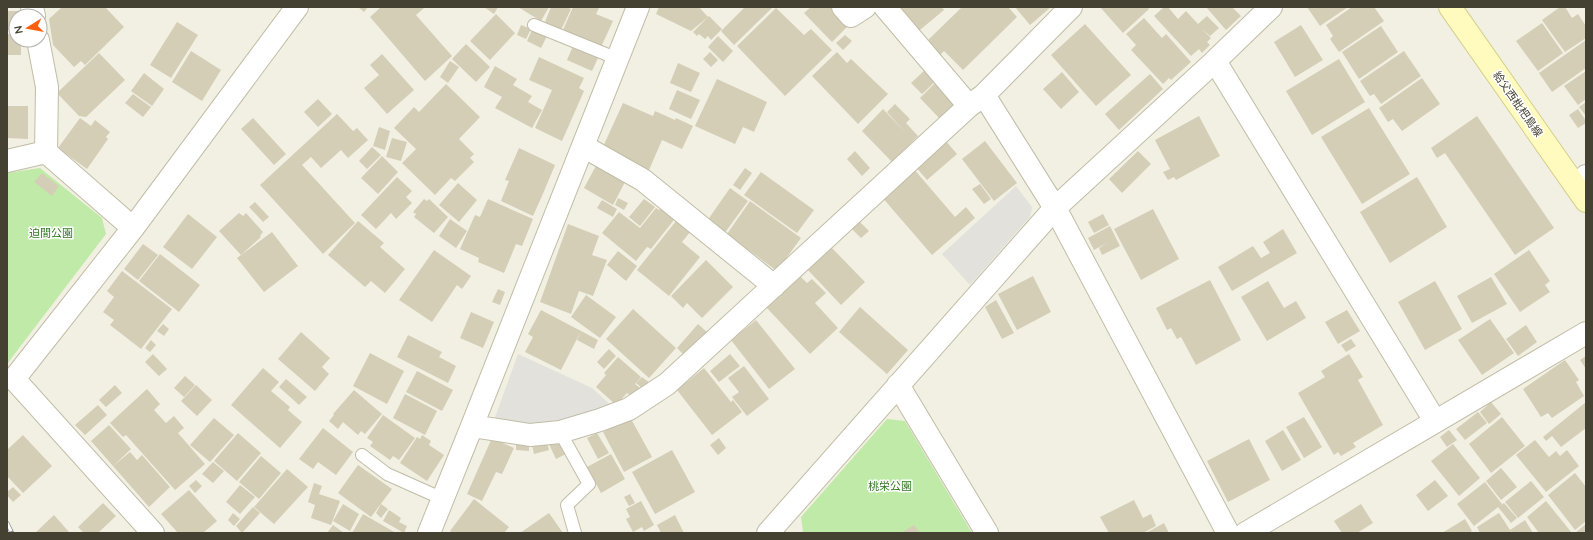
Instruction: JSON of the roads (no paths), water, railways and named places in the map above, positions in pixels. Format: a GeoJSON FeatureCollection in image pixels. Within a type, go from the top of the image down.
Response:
{"type":"FeatureCollection","features":[{"type":"Feature","properties":{"kind":"main road","name":"給父西枇杷島線"},"geometry":{"type":"LineString","coordinates":[[1450,7],[1583,188]]}},
{"type":"Feature","properties":{"kind":"street"},"geometry":{"type":"LineString","coordinates":[[154,533],[10,379],[134,228],[297,7]]}},
{"type":"Feature","properties":{"kind":"street"},"geometry":{"type":"LineString","coordinates":[[429,533],[638,7]]}},
{"type":"Feature","properties":{"kind":"street"},"geometry":{"type":"LineString","coordinates":[[843,7],[851,16],[865,7]]}},
{"type":"Feature","properties":{"kind":"street"},"geometry":{"type":"LineString","coordinates":[[885,7],[976,101],[1055,208],[1228,533]]}},
{"type":"Feature","properties":{"kind":"street"},"geometry":{"type":"LineString","coordinates":[[472,426],[530,434],[560,432],[600,420],[629,408],[667,384],[976,101],[1071,7]]}},
{"type":"Feature","properties":{"kind":"street"},"geometry":{"type":"LineString","coordinates":[[778,528],[898,385],[1055,208],[1215,61],[1271,7]]}},
{"type":"Feature","properties":{"kind":"street"},"geometry":{"type":"LineString","coordinates":[[39,48],[46,87],[46,152],[134,228]]}},
{"type":"Feature","properties":{"kind":"street"},"geometry":{"type":"LineString","coordinates":[[1215,61],[1435,422]]}},
{"type":"Feature","properties":{"kind":"street"},"geometry":{"type":"LineString","coordinates":[[583,146],[643,180],[774,286]]}},
{"type":"Feature","properties":{"kind":"street"},"geometry":{"type":"LineString","coordinates":[[7,161],[46,152]]}},
{"type":"Feature","properties":{"kind":"street"},"geometry":{"type":"LineString","coordinates":[[1246,533],[1586,333]]}},
{"type":"Feature","properties":{"kind":"street"},"geometry":{"type":"LineString","coordinates":[[898,385],[987,533]]}},
{"type":"Feature","properties":{"kind":"lane"},"geometry":{"type":"LineString","coordinates":[[534,25],[618,59]]}},
{"type":"Feature","properties":{"kind":"lane"},"geometry":{"type":"LineString","coordinates":[[560,432],[589,484],[567,505],[575,533]]}},
{"type":"Feature","properties":{"kind":"lane"},"geometry":{"type":"LineString","coordinates":[[362,455],[387,474],[443,499]]}},
{"type":"Feature","properties":{"kind":"railway"},"geometry":{"type":"LineString","coordinates":[[7,523],[12,533]]}},
{"type":"Feature","properties":{"kind":"park label","name":"迫間公園"},"geometry":{"type":"Point","coordinates":[51,233]}},
{"type":"Feature","properties":{"kind":"park label","name":"桃栄公園"},"geometry":{"type":"Point","coordinates":[890,486]}}]}
